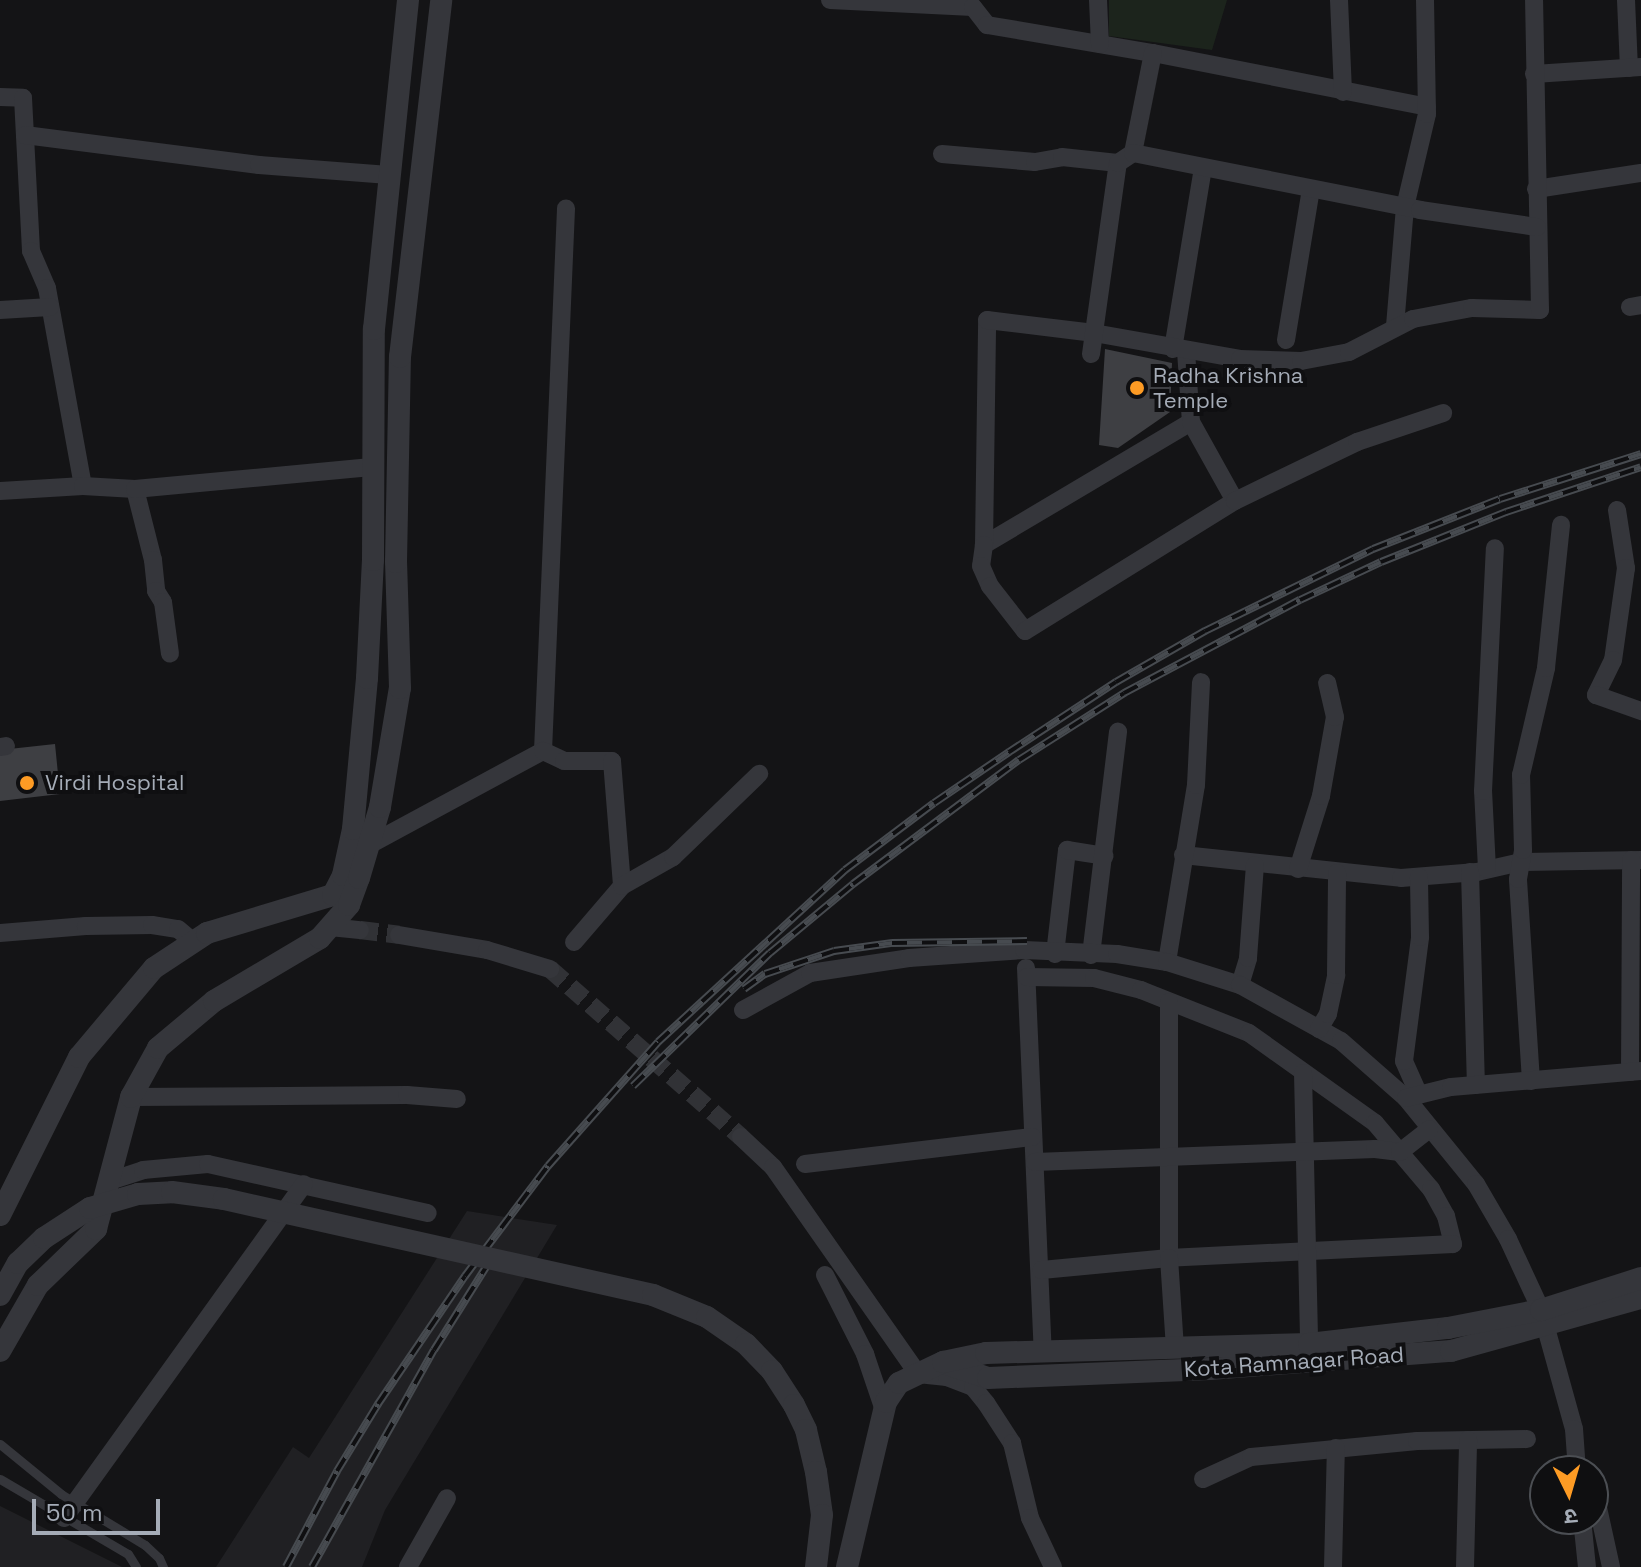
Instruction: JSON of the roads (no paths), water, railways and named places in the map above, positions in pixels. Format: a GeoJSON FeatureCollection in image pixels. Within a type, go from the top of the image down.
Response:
{"type":"FeatureCollection","features":[{"type":"Feature","properties":{"kind":"street"},"geometry":{"type":"LineString","coordinates":[[341,900],[353,829],[366,693],[374,467],[374,329],[408,0]]}},
{"type":"Feature","properties":{"kind":"street"},"geometry":{"type":"LineString","coordinates":[[0,1351],[38,1285],[96,1229],[131,1097],[158,1048],[214,1001],[320,938],[330,927],[369,845],[390,755],[400,688],[396,562],[400,357],[441,0]]}},
{"type":"Feature","properties":{"kind":"street"},"geometry":{"type":"LineString","coordinates":[[830,0],[973,3],[987,25],[1153,53],[1427,107]]}},
{"type":"Feature","properties":{"kind":"street"},"geometry":{"type":"LineString","coordinates":[[1098,0],[1100,44]]}},
{"type":"Feature","properties":{"kind":"street"},"geometry":{"type":"LineString","coordinates":[[1339,0],[1343,92]]}},
{"type":"Feature","properties":{"kind":"street"},"geometry":{"type":"LineString","coordinates":[[1395,326],[1405,207],[1427,107],[1425,0]]}},
{"type":"Feature","properties":{"kind":"street"},"geometry":{"type":"LineString","coordinates":[[1443,413],[1357,442],[1235,501],[1025,631],[990,586],[981,566],[984,545],[987,320],[1094,333],[1240,359],[1301,361],[1349,352],[1395,326],[1472,308],[1540,310],[1534,0]]}},
{"type":"Feature","properties":{"kind":"street"},"geometry":{"type":"LineString","coordinates":[[1534,74],[1635,67],[1626,0]]}},
{"type":"Feature","properties":{"kind":"street"},"geometry":{"type":"LineString","coordinates":[[1091,354],[1126,158],[1153,53]]}},
{"type":"Feature","properties":{"kind":"street"},"geometry":{"type":"LineString","coordinates":[[0,97],[23,98],[31,251],[47,288],[83,486]]}},
{"type":"Feature","properties":{"kind":"street"},"geometry":{"type":"LineString","coordinates":[[25,135],[259,165],[389,175]]}},
{"type":"Feature","properties":{"kind":"street"},"geometry":{"type":"LineString","coordinates":[[942,154],[1035,162],[1062,157],[1126,158],[1203,167],[1405,207],[1537,227]]}},
{"type":"Feature","properties":{"kind":"street"},"geometry":{"type":"LineString","coordinates":[[1203,167],[1180,350],[1191,422],[1235,501]]}},
{"type":"Feature","properties":{"kind":"street"},"geometry":{"type":"LineString","coordinates":[[1536,189],[1641,173]]}},
{"type":"Feature","properties":{"kind":"street"},"geometry":{"type":"LineString","coordinates":[[1286,340],[1311,189]]}},
{"type":"Feature","properties":{"kind":"street"},"geometry":{"type":"LineString","coordinates":[[543,751],[566,208]]}},
{"type":"Feature","properties":{"kind":"street"},"geometry":{"type":"LineString","coordinates":[[0,310],[50,307]]}},
{"type":"Feature","properties":{"kind":"street"},"geometry":{"type":"LineString","coordinates":[[984,545],[1191,422]]}},
{"type":"Feature","properties":{"kind":"street"},"geometry":{"type":"LineString","coordinates":[[0,491],[83,486],[135,489],[374,467]]}},
{"type":"Feature","properties":{"kind":"street"},"geometry":{"type":"LineString","coordinates":[[135,489],[153,560],[156,591],[163,602],[170,654]]}},
{"type":"Feature","properties":{"kind":"street"},"geometry":{"type":"LineString","coordinates":[[1617,510],[1626,568],[1613,660],[1596,695],[1638,710],[1641,690]]}},
{"type":"Feature","properties":{"kind":"street"},"geometry":{"type":"LineString","coordinates":[[1531,1081],[1518,879],[1521,862],[1521,775],[1546,668],[1561,525]]}},
{"type":"Feature","properties":{"kind":"street"},"geometry":{"type":"LineString","coordinates":[[1476,1085],[1478,871],[1495,548]]}},
{"type":"Feature","properties":{"kind":"street"},"geometry":{"type":"LineString","coordinates":[[1167,962],[1196,785],[1201,682]]}},
{"type":"Feature","properties":{"kind":"street"},"geometry":{"type":"LineString","coordinates":[[1298,869],[1321,796],[1335,717],[1327,683]]}},
{"type":"Feature","properties":{"kind":"street"},"geometry":{"type":"LineString","coordinates":[[1091,955],[1118,732]]}},
{"type":"Feature","properties":{"kind":"street"},"geometry":{"type":"LineString","coordinates":[[369,845],[543,751]]}},
{"type":"Feature","properties":{"kind":"street"},"geometry":{"type":"LineString","coordinates":[[543,751],[564,761],[612,761],[622,886]]}},
{"type":"Feature","properties":{"kind":"street"},"geometry":{"type":"LineString","coordinates":[[574,942],[622,886],[673,857],[759,774]]}},
{"type":"Feature","properties":{"kind":"street"},"geometry":{"type":"LineString","coordinates":[[1055,954],[1067,850],[1105,856]]}},
{"type":"Feature","properties":{"kind":"street"},"geometry":{"type":"LineString","coordinates":[[743,1010],[810,973],[909,958],[1024,950],[1055,954],[1117,954],[1167,962],[1240,985],[1341,1041],[1383,1078],[1412,1097],[1476,1085],[1635,1072],[1636,860],[1521,862],[1478,871],[1419,877],[1337,873],[1183,855]]}},
{"type":"Feature","properties":{"kind":"street"},"geometry":{"type":"LineString","coordinates":[[1240,985],[1248,958],[1255,865]]}},
{"type":"Feature","properties":{"kind":"street"},"geometry":{"type":"LineString","coordinates":[[1319,1029],[1328,1014],[1336,975],[1337,873]]}},
{"type":"Feature","properties":{"kind":"street"},"geometry":{"type":"LineString","coordinates":[[1419,877],[1420,937],[1404,1061],[1412,1097],[1429,1129],[1476,1184],[1508,1239],[1543,1318],[1583,1455]]}},
{"type":"Feature","properties":{"kind":"street"},"geometry":{"type":"LineString","coordinates":[[0,1215],[79,1057],[154,968],[191,940],[240,920],[341,900]]}},
{"type":"Feature","properties":{"kind":"street"},"geometry":{"type":"LineString","coordinates":[[0,933],[152,925],[178,929],[191,940]]}},
{"type":"Feature","properties":{"kind":"street"},"geometry":{"type":"LineString","coordinates":[[330,927],[360,930]]}},
{"type":"Feature","properties":{"kind":"street"},"geometry":{"type":"LineString","coordinates":[[399,935],[487,950],[550,969]]}},
{"type":"Feature","properties":{"kind":"street"},"geometry":{"type":"LineString","coordinates":[[1024,950],[1032,1137],[1042,1270],[1043,1353]]}},
{"type":"Feature","properties":{"kind":"street"},"geometry":{"type":"LineString","coordinates":[[1027,977],[1094,978],[1141,990],[1249,1033],[1375,1123],[1431,1189],[1446,1216],[1453,1244],[1169,1258],[1042,1270]]}},
{"type":"Feature","properties":{"kind":"street"},"geometry":{"type":"LineString","coordinates":[[1169,1002],[1172,1156],[1168,1166],[1169,1258],[1175,1349]]}},
{"type":"Feature","properties":{"kind":"street"},"geometry":{"type":"LineString","coordinates":[[1383,1078],[1404,1061]]}},
{"type":"Feature","properties":{"kind":"street"},"geometry":{"type":"LineString","coordinates":[[1303,1073],[1309,1344]]}},
{"type":"Feature","properties":{"kind":"street"},"geometry":{"type":"LineString","coordinates":[[131,1097],[391,1095],[457,1099]]}},
{"type":"Feature","properties":{"kind":"street"},"geometry":{"type":"LineString","coordinates":[[1035,1162],[1375,1149],[1400,1152],[1429,1129]]}},
{"type":"Feature","properties":{"kind":"street"},"geometry":{"type":"LineString","coordinates":[[741,1137],[773,1167],[918,1374],[947,1377],[973,1387],[986,1403],[1012,1443],[1030,1518],[1053,1567]]}},
{"type":"Feature","properties":{"kind":"street"},"geometry":{"type":"LineString","coordinates":[[805,1164],[1032,1137]]}},
{"type":"Feature","properties":{"kind":"street"},"geometry":{"type":"LineString","coordinates":[[110,1181],[143,1170],[208,1164],[428,1213]]}},
{"type":"Feature","properties":{"kind":"street"},"geometry":{"type":"LineString","coordinates":[[69,1510],[304,1184]]}},
{"type":"Feature","properties":{"kind":"street"},"geometry":{"type":"LineString","coordinates":[[0,1295],[18,1263],[44,1238],[90,1208],[138,1194],[172,1192],[224,1199],[653,1295],[707,1317],[746,1344],[772,1371],[794,1405],[806,1430],[822,1515],[816,1567]]}},
{"type":"Feature","properties":{"kind":"street"},"geometry":{"type":"LineString","coordinates":[[825,1275],[865,1354],[884,1410]]}},
{"type":"Feature","properties":{"kind":"street"},"geometry":{"type":"LineString","coordinates":[[847,1567],[884,1410],[899,1383],[943,1362],[986,1353],[1309,1344],[1543,1318],[1641,1278]]}},
{"type":"Feature","properties":{"kind":"street","name":"Kota Ramnagar Road"},"geometry":{"type":"LineString","coordinates":[[943,1362],[988,1378],[1210,1369],[1451,1351],[1543,1318],[1641,1298]]}},
{"type":"Feature","properties":{"kind":"street"},"geometry":{"type":"LineString","coordinates":[[865,1354],[902,1351]]}},
{"type":"Feature","properties":{"kind":"street"},"geometry":{"type":"LineString","coordinates":[[1574,1429],[1576,1455]]}},
{"type":"Feature","properties":{"kind":"street"},"geometry":{"type":"LineString","coordinates":[[1203,1479],[1251,1457],[1336,1448],[1527,1439]]}},
{"type":"Feature","properties":{"kind":"street"},"geometry":{"type":"LineString","coordinates":[[1465,1567],[1468,1440]]}},
{"type":"Feature","properties":{"kind":"street"},"geometry":{"type":"LineString","coordinates":[[1333,1567],[1336,1448]]}},
{"type":"Feature","properties":{"kind":"street"},"geometry":{"type":"LineString","coordinates":[[408,1567],[447,1498]]}},
{"type":"Feature","properties":{"kind":"street"},"geometry":{"type":"LineString","coordinates":[[1584,1535],[1587,1567]]}},
{"type":"Feature","properties":{"kind":"street"},"geometry":{"type":"LineString","coordinates":[[1604,1535],[1611,1567]]}},
{"type":"Feature","properties":{"kind":"lane"},"geometry":{"type":"LineString","coordinates":[[0,1444],[69,1510],[128,1554],[136,1567]]}},
{"type":"Feature","properties":{"kind":"lane"},"geometry":{"type":"LineString","coordinates":[[0,1479],[145,1545],[159,1558],[163,1567]]}},
{"type":"Feature","properties":{"kind":"tunnel"},"geometry":{"type":"LineString","coordinates":[[360,930],[399,935]]}},
{"type":"Feature","properties":{"kind":"tunnel"},"geometry":{"type":"LineString","coordinates":[[550,969],[741,1137]]}},
{"type":"Feature","properties":{"kind":"railway"},"geometry":{"type":"LineString","coordinates":[[286,1567],[337,1471],[378,1404],[465,1276],[548,1166],[658,1042],[845,870],[934,803],[1009,752],[1116,682],[1205,631],[1373,549],[1500,499],[1641,454]]}},
{"type":"Feature","properties":{"kind":"railway"},"geometry":{"type":"LineString","coordinates":[[633,1086],[770,953],[853,884],[1019,760],[1124,693],[1300,600],[1381,562],[1506,512],[1641,467]]}},
{"type":"Feature","properties":{"kind":"railway"},"geometry":{"type":"LineString","coordinates":[[744,989],[765,974],[834,951],[892,943],[1027,941]]}},
{"type":"Feature","properties":{"kind":"railway"},"geometry":{"type":"LineString","coordinates":[[312,1567],[434,1350],[493,1256]]}},
{"type":"Feature","properties":{"kind":"place","name":"Radha Krishna Temple"},"geometry":{"type":"Point","coordinates":[1137,388]}},
{"type":"Feature","properties":{"kind":"place","name":"Virdi Hospital"},"geometry":{"type":"Point","coordinates":[27,783]}}]}
